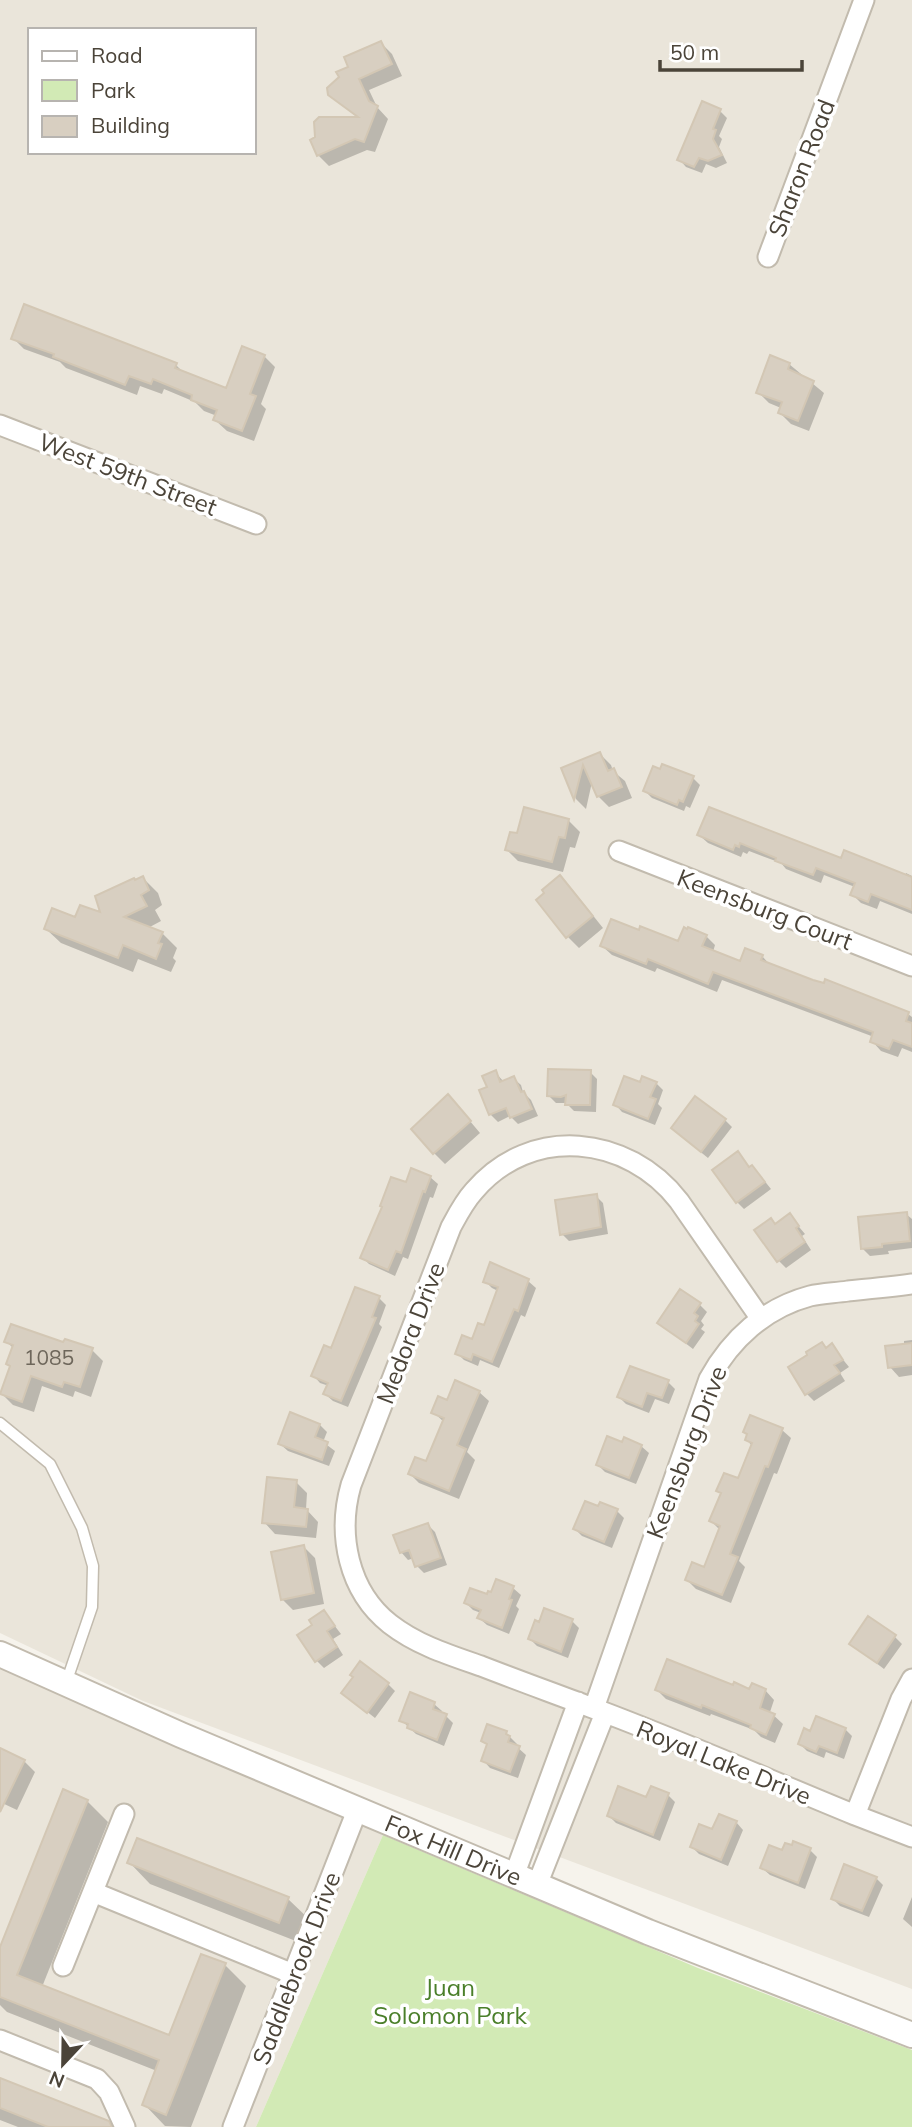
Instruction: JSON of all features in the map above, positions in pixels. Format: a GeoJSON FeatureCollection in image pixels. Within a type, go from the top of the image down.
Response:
{"type":"FeatureCollection","features":[{"type":"Feature","properties":{"kind":"street","name":"Sharon Road"},"geometry":{"type":"LineString","coordinates":[[768,257],[864,0]]}},
{"type":"Feature","properties":{"kind":"street","name":"West 59th Street"},"geometry":{"type":"LineString","coordinates":[[0,425],[256,524]]}},
{"type":"Feature","properties":{"kind":"street","name":"Keensburg Court"},"geometry":{"type":"LineString","coordinates":[[619,851],[912,966]]}},
{"type":"Feature","properties":{"kind":"street","name":"Medora Drive"},"geometry":{"type":"LineString","coordinates":[[592,1708],[409,1638],[388,1623],[372,1606],[359,1587],[348,1558],[345,1516],[351,1485],[455,1220],[468,1197],[480,1184],[516,1158],[549,1147],[592,1147],[609,1151],[641,1166],[668,1188],[761,1319]]}},
{"type":"Feature","properties":{"kind":"street","name":"Keensburg Drive"},"geometry":{"type":"LineString","coordinates":[[537,1885],[592,1708],[709,1379],[730,1346],[761,1319],[780,1308],[808,1296],[912,1284]]}},
{"type":"Feature","properties":{"kind":"street","name":"Fox Hill Drive"},"geometry":{"type":"LineString","coordinates":[[0,1654],[181,1735],[648,1932],[912,2035]]}},
{"type":"Feature","properties":{"kind":"street"},"geometry":{"type":"LineString","coordinates":[[855,1815],[901,1699],[912,1679]]}},
{"type":"Feature","properties":{"kind":"street","name":"Keensburg Drive"},"geometry":{"type":"LineString","coordinates":[[514,1876],[592,1708]]}},
{"type":"Feature","properties":{"kind":"street","name":"Royal Lake Drive"},"geometry":{"type":"LineString","coordinates":[[592,1708],[912,1837]]}},
{"type":"Feature","properties":{"kind":"street","name":"Saddlebrook Drive"},"geometry":{"type":"LineString","coordinates":[[233,2127],[358,1808]]}},
{"type":"Feature","properties":{"kind":"street"},"geometry":{"type":"LineString","coordinates":[[63,1966],[124,1814]]}},
{"type":"Feature","properties":{"kind":"street"},"geometry":{"type":"LineString","coordinates":[[93,1892],[293,1974]]}},
{"type":"Feature","properties":{"kind":"street"},"geometry":{"type":"LineString","coordinates":[[0,2040],[97,2079],[109,2092],[125,2127]]}},
{"type":"Feature","properties":{"kind":"lane"},"geometry":{"type":"LineString","coordinates":[[0,1423],[50,1465],[82,1528],[93,1566],[92,1607],[65,1684]]}},
{"type":"Feature","properties":{"kind":"shaded area"},"geometry":{"type":"Polygon","coordinates":[[[0,0],[912,0],[912,1989],[143,1701],[0,1633],[0,0]]]}},
{"type":"Feature","properties":{"kind":"shaded area"},"geometry":{"type":"Polygon","coordinates":[[[0,1656],[383,1835],[256,2127],[0,2127],[0,1656]]]}},
{"type":"Feature","properties":{"kind":"green space","name":"Juan Solomon Park"},"geometry":{"type":"Polygon","coordinates":[[[383,1835],[698,1968],[912,2050],[912,2127],[256,2127],[383,1835]]]}},
{"type":"Feature","properties":{"kind":"building"},"geometry":{"type":"Polygon","coordinates":[[[381,41],[392,64],[359,79],[369,101],[378,106],[364,142],[355,139],[317,156],[310,140],[315,137],[314,122],[319,117],[358,117],[328,95],[327,88],[339,77],[336,72],[348,67],[344,57],[381,41]]]}},
{"type":"Feature","properties":{"kind":"building"},"geometry":{"type":"Polygon","coordinates":[[[702,101],[721,109],[713,129],[716,130],[713,139],[722,155],[708,161],[699,158],[694,167],[677,160],[702,101]]]}},
{"type":"Feature","properties":{"kind":"building"},"geometry":{"type":"Polygon","coordinates":[[[24,304],[177,363],[175,368],[226,388],[242,346],[265,355],[250,394],[256,396],[242,431],[213,420],[217,410],[191,400],[192,395],[153,379],[151,384],[129,376],[125,385],[53,357],[54,354],[11,339],[24,304]]]}},
{"type":"Feature","properties":{"kind":"building"},"geometry":{"type":"Polygon","coordinates":[[[770,355],[790,363],[788,369],[814,381],[798,421],[778,413],[782,402],[756,393],[770,355]]]}},
{"type":"Feature","properties":{"kind":"building"},"geometry":{"type":"Polygon","coordinates":[[[600,752],[608,771],[614,768],[622,787],[597,797],[583,765],[574,800],[561,768],[600,752]]]}},
{"type":"Feature","properties":{"kind":"building"},"geometry":{"type":"Polygon","coordinates":[[[662,764],[694,776],[683,802],[679,800],[677,805],[643,791],[653,766],[660,769],[662,764]]]}},
{"type":"Feature","properties":{"kind":"building"},"geometry":{"type":"Polygon","coordinates":[[[524,807],[569,819],[565,838],[559,837],[552,862],[505,850],[510,832],[517,833],[524,807]]]}},
{"type":"Feature","properties":{"kind":"building"},"geometry":{"type":"Polygon","coordinates":[[[709,807],[841,858],[844,850],[912,877],[912,910],[871,894],[868,902],[850,895],[855,883],[816,868],[813,875],[775,861],[776,858],[740,843],[739,847],[735,845],[733,850],[697,835],[709,807]]]}},
{"type":"Feature","properties":{"kind":"building"},"geometry":{"type":"Polygon","coordinates":[[[560,875],[593,916],[566,938],[536,900],[544,893],[542,890],[560,875]]]}},
{"type":"Feature","properties":{"kind":"building"},"geometry":{"type":"Polygon","coordinates":[[[143,876],[149,890],[141,895],[147,906],[124,917],[163,932],[156,959],[123,945],[118,958],[44,929],[52,908],[75,917],[80,905],[100,912],[95,896],[143,876]]]}},
{"type":"Feature","properties":{"kind":"building"},"geometry":{"type":"Polygon","coordinates":[[[611,919],[639,930],[640,926],[678,941],[684,927],[688,927],[707,935],[702,946],[740,961],[745,948],[763,955],[761,960],[813,980],[824,983],[825,979],[909,1012],[906,1021],[912,1023],[912,1047],[893,1040],[889,1049],[870,1042],[873,1032],[713,972],[708,984],[648,959],[646,964],[600,946],[611,919]]]}},
{"type":"Feature","properties":{"kind":"building"},"geometry":{"type":"Polygon","coordinates":[[[548,1069],[591,1070],[590,1105],[565,1105],[566,1095],[547,1096],[548,1069]]]}},
{"type":"Feature","properties":{"kind":"building"},"geometry":{"type":"Polygon","coordinates":[[[496,1070],[500,1082],[514,1076],[532,1109],[510,1118],[506,1108],[489,1115],[479,1090],[487,1087],[482,1076],[496,1070]]]}},
{"type":"Feature","properties":{"kind":"building"},"geometry":{"type":"Polygon","coordinates":[[[624,1076],[640,1082],[642,1076],[657,1082],[650,1097],[656,1099],[648,1119],[613,1105],[624,1076]]]}},
{"type":"Feature","properties":{"kind":"building"},"geometry":{"type":"Polygon","coordinates":[[[448,1094],[471,1121],[433,1154],[411,1129],[448,1094]]]}},
{"type":"Feature","properties":{"kind":"building"},"geometry":{"type":"Polygon","coordinates":[[[695,1096],[726,1119],[701,1152],[671,1128],[695,1096]]]}},
{"type":"Feature","properties":{"kind":"building"},"geometry":{"type":"Polygon","coordinates":[[[738,1151],[749,1167],[752,1165],[765,1182],[736,1203],[712,1170],[738,1151]]]}},
{"type":"Feature","properties":{"kind":"building"},"geometry":{"type":"Polygon","coordinates":[[[411,1168],[431,1176],[401,1253],[396,1251],[388,1270],[360,1258],[382,1207],[380,1206],[391,1177],[406,1182],[411,1168]]]}},
{"type":"Feature","properties":{"kind":"building"},"geometry":{"type":"Polygon","coordinates":[[[597,1194],[601,1227],[560,1235],[555,1200],[597,1194]]]}},
{"type":"Feature","properties":{"kind":"building"},"geometry":{"type":"Polygon","coordinates":[[[907,1212],[910,1241],[861,1249],[858,1217],[907,1212]]]}},
{"type":"Feature","properties":{"kind":"building"},"geometry":{"type":"Polygon","coordinates":[[[790,1213],[805,1242],[777,1262],[754,1230],[771,1218],[775,1224],[790,1213]]]}},
{"type":"Feature","properties":{"kind":"building"},"geometry":{"type":"Polygon","coordinates":[[[490,1262],[529,1279],[518,1311],[514,1309],[492,1362],[473,1354],[471,1360],[455,1354],[462,1335],[472,1339],[478,1323],[484,1325],[498,1287],[483,1282],[490,1262]]]}},
{"type":"Feature","properties":{"kind":"building"},"geometry":{"type":"Polygon","coordinates":[[[355,1287],[380,1296],[372,1317],[376,1318],[341,1401],[323,1394],[328,1383],[311,1376],[324,1345],[331,1348],[355,1287]]]}},
{"type":"Feature","properties":{"kind":"building"},"geometry":{"type":"Polygon","coordinates":[[[680,1289],[701,1303],[694,1313],[698,1316],[695,1321],[699,1324],[686,1343],[657,1323],[680,1289]]]}},
{"type":"Feature","properties":{"kind":"building"},"geometry":{"type":"Polygon","coordinates":[[[11,1324],[63,1342],[65,1339],[93,1348],[80,1387],[64,1382],[62,1387],[31,1376],[22,1402],[0,1394],[10,1366],[6,1364],[13,1345],[4,1342],[11,1324]]]}},
{"type":"Feature","properties":{"kind":"building"},"geometry":{"type":"Polygon","coordinates":[[[822,1342],[826,1348],[832,1343],[843,1360],[834,1365],[840,1373],[805,1395],[788,1367],[822,1342]]]}},
{"type":"Feature","properties":{"kind":"building"},"geometry":{"type":"Polygon","coordinates":[[[912,1343],[912,1365],[888,1368],[885,1346],[912,1343]]]}},
{"type":"Feature","properties":{"kind":"building"},"geometry":{"type":"Polygon","coordinates":[[[630,1366],[669,1380],[662,1398],[647,1393],[642,1407],[617,1397],[630,1366]]]}},
{"type":"Feature","properties":{"kind":"building"},"geometry":{"type":"Polygon","coordinates":[[[455,1380],[480,1391],[457,1445],[466,1449],[449,1491],[408,1474],[415,1457],[426,1461],[444,1418],[431,1413],[438,1396],[447,1400],[455,1380]]]}},
{"type":"Feature","properties":{"kind":"building"},"geometry":{"type":"Polygon","coordinates":[[[290,1412],[320,1424],[315,1437],[328,1442],[322,1460],[278,1444],[290,1412]]]}},
{"type":"Feature","properties":{"kind":"building"},"geometry":{"type":"Polygon","coordinates":[[[750,1415],[783,1428],[730,1554],[738,1557],[722,1595],[685,1580],[692,1562],[704,1567],[720,1526],[709,1521],[721,1493],[716,1491],[724,1473],[738,1478],[752,1443],[745,1440],[747,1434],[743,1432],[750,1415]]]}},
{"type":"Feature","properties":{"kind":"building"},"geometry":{"type":"Polygon","coordinates":[[[607,1436],[622,1442],[624,1437],[642,1445],[629,1478],[596,1465],[607,1436]]]}},
{"type":"Feature","properties":{"kind":"building"},"geometry":{"type":"Polygon","coordinates":[[[267,1477],[297,1480],[294,1507],[308,1509],[306,1527],[262,1523],[267,1477]]]}},
{"type":"Feature","properties":{"kind":"building"},"geometry":{"type":"Polygon","coordinates":[[[585,1501],[598,1506],[600,1502],[618,1509],[604,1542],[573,1529],[585,1501]]]}},
{"type":"Feature","properties":{"kind":"building"},"geometry":{"type":"Polygon","coordinates":[[[428,1523],[441,1558],[415,1567],[409,1550],[400,1553],[393,1535],[428,1523]]]}},
{"type":"Feature","properties":{"kind":"building"},"geometry":{"type":"Polygon","coordinates":[[[304,1545],[314,1593],[281,1600],[271,1552],[304,1545]]]}},
{"type":"Feature","properties":{"kind":"building"},"geometry":{"type":"Polygon","coordinates":[[[496,1579],[514,1586],[502,1628],[477,1618],[481,1610],[464,1603],[470,1588],[487,1594],[488,1591],[491,1592],[496,1579]]]}},
{"type":"Feature","properties":{"kind":"building"},"geometry":{"type":"Polygon","coordinates":[[[544,1608],[573,1619],[561,1652],[528,1639],[535,1620],[539,1622],[544,1608]]]}},
{"type":"Feature","properties":{"kind":"building"},"geometry":{"type":"Polygon","coordinates":[[[324,1610],[335,1626],[327,1631],[337,1647],[315,1662],[297,1635],[312,1625],[309,1620],[324,1610]]]}},
{"type":"Feature","properties":{"kind":"building"},"geometry":{"type":"Polygon","coordinates":[[[868,1616],[896,1635],[877,1663],[849,1644],[868,1616]]]}},
{"type":"Feature","properties":{"kind":"building"},"geometry":{"type":"Polygon","coordinates":[[[667,1659],[733,1685],[734,1682],[749,1689],[752,1683],[766,1689],[760,1708],[775,1714],[766,1735],[750,1728],[751,1725],[702,1705],[701,1708],[655,1690],[667,1659]]]}},
{"type":"Feature","properties":{"kind":"building"},"geometry":{"type":"Polygon","coordinates":[[[360,1661],[389,1683],[367,1713],[341,1693],[353,1677],[350,1675],[360,1661]]]}},
{"type":"Feature","properties":{"kind":"building"},"geometry":{"type":"Polygon","coordinates":[[[410,1692],[435,1702],[433,1709],[447,1714],[437,1740],[407,1728],[408,1724],[399,1721],[410,1692]]]}},
{"type":"Feature","properties":{"kind":"building"},"geometry":{"type":"Polygon","coordinates":[[[816,1716],[846,1728],[837,1753],[819,1746],[816,1752],[798,1744],[804,1728],[810,1731],[816,1716]]]}},
{"type":"Feature","properties":{"kind":"building"},"geometry":{"type":"Polygon","coordinates":[[[487,1724],[507,1731],[506,1734],[510,1736],[508,1742],[520,1746],[510,1772],[481,1761],[487,1744],[481,1741],[487,1724]]]}},
{"type":"Feature","properties":{"kind":"building"},"geometry":{"type":"Polygon","coordinates":[[[0,1748],[25,1760],[0,1812],[0,1748]]]}},
{"type":"Feature","properties":{"kind":"building"},"geometry":{"type":"Polygon","coordinates":[[[618,1786],[646,1797],[651,1786],[669,1793],[653,1835],[607,1816],[618,1786]]]}},
{"type":"Feature","properties":{"kind":"building"},"geometry":{"type":"Polygon","coordinates":[[[63,1789],[88,1800],[17,1975],[169,2035],[201,1954],[226,1963],[166,2115],[142,2105],[159,2060],[0,1997],[0,1947],[63,1789]]]}},
{"type":"Feature","properties":{"kind":"building"},"geometry":{"type":"Polygon","coordinates":[[[719,1814],[737,1821],[721,1860],[690,1847],[699,1824],[712,1829],[719,1814]]]}},
{"type":"Feature","properties":{"kind":"building"},"geometry":{"type":"Polygon","coordinates":[[[137,1838],[289,1897],[279,1923],[127,1863],[137,1838]]]}},
{"type":"Feature","properties":{"kind":"building"},"geometry":{"type":"Polygon","coordinates":[[[793,1841],[811,1848],[798,1883],[760,1868],[769,1845],[782,1850],[785,1843],[792,1845],[793,1841]]]}},
{"type":"Feature","properties":{"kind":"building"},"geometry":{"type":"Polygon","coordinates":[[[844,1864],[877,1877],[862,1911],[831,1899],[844,1864]]]}},
{"type":"Feature","properties":{"kind":"building"},"geometry":{"type":"Polygon","coordinates":[[[0,2078],[109,2121],[112,2127],[48,2127],[0,2108],[0,2078]]]}}]}
